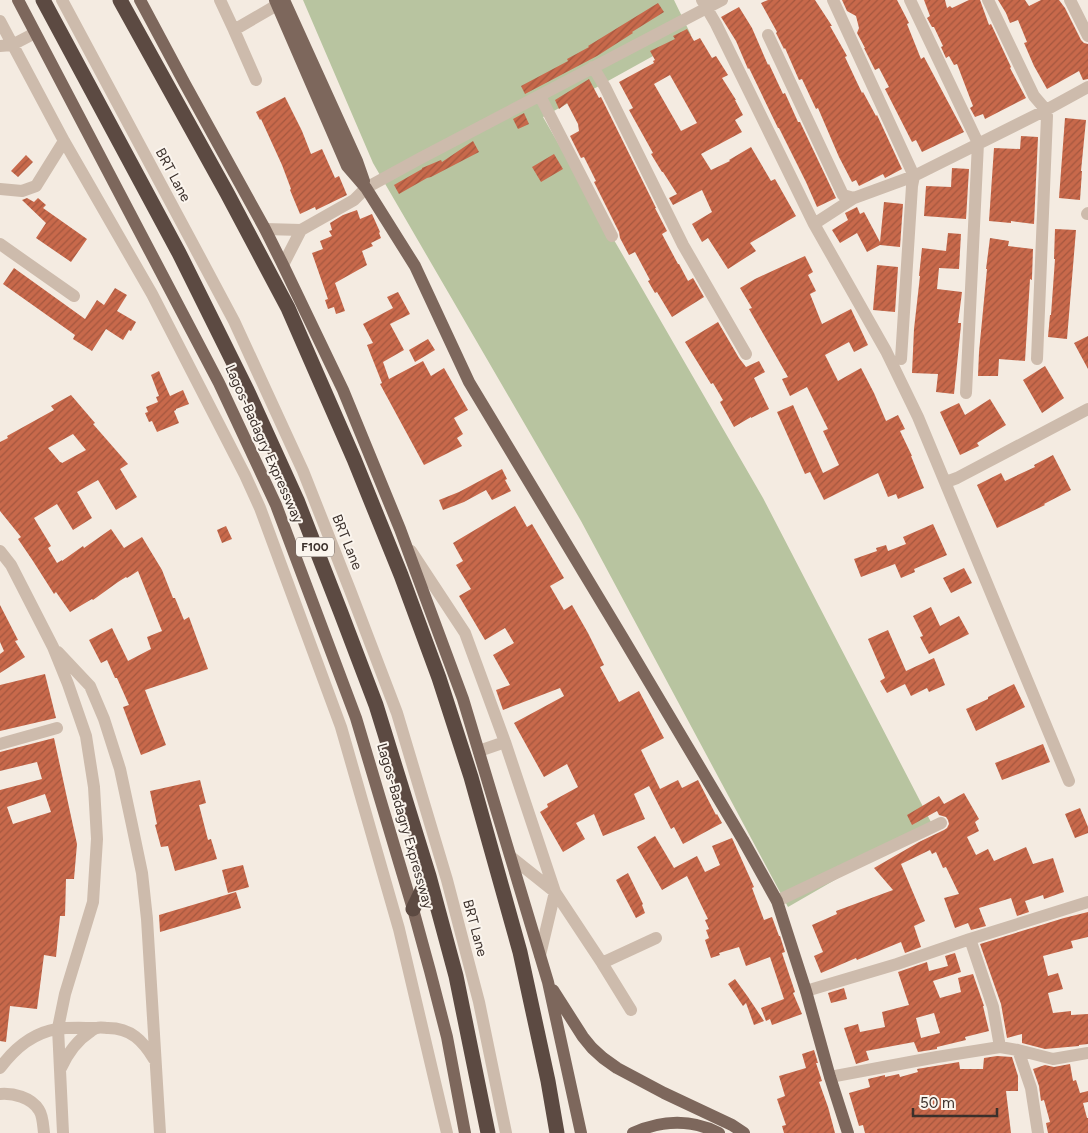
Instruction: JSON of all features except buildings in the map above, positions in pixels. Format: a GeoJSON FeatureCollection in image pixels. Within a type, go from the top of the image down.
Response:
{"type":"FeatureCollection","features":[{"type":"Feature","properties":{"kind":"highway","name":"Lagos-Badagry Expressway"},"geometry":{"type":"LineString","coordinates":[[43,0],[183,262],[247,390],[297,500],[376,705],[429,876],[456,976],[488,1133]]}},
{"type":"Feature","properties":{"kind":"highway"},"geometry":{"type":"LineString","coordinates":[[119,0],[227,193],[288,308],[354,458],[401,575],[439,678],[479,804],[520,952],[548,1081],[556,1133]]}},
{"type":"Feature","properties":{"kind":"highway"},"geometry":{"type":"LineString","coordinates":[[413,909],[429,876]]}},
{"type":"Feature","properties":{"kind":"main road","name":"Lagos-Badagry Expressway"},"geometry":{"type":"LineString","coordinates":[[18,0],[215,375],[276,505],[356,718],[413,909],[447,1037],[465,1133]]}},
{"type":"Feature","properties":{"kind":"main road"},"geometry":{"type":"LineString","coordinates":[[140,0],[283,265],[343,390],[405,542],[463,698],[540,955],[548,982],[581,1133]]}},
{"type":"Feature","properties":{"kind":"main road"},"geometry":{"type":"LineString","coordinates":[[278,2],[347,166],[366,188],[415,266],[468,382],[624,638],[777,901],[848,1133]]}},
{"type":"Feature","properties":{"kind":"main road"},"geometry":{"type":"LineString","coordinates":[[548,982],[583,1037],[603,1058],[617,1068],[664,1093],[732,1125],[744,1133]]}},
{"type":"Feature","properties":{"kind":"main road"},"geometry":{"type":"LineString","coordinates":[[633,1133],[674,1122],[691,1123],[710,1128],[719,1133]]}},
{"type":"Feature","properties":{"kind":"street","name":"BRT Lane"},"geometry":{"type":"LineString","coordinates":[[62,0],[234,321],[303,471],[350,590],[397,713],[447,880],[479,1002],[506,1133]]}},
{"type":"Feature","properties":{"kind":"street"},"geometry":{"type":"LineString","coordinates":[[220,0],[256,80]]}},
{"type":"Feature","properties":{"kind":"street"},"geometry":{"type":"LineString","coordinates":[[265,229],[301,230],[354,200],[366,188],[540,96],[704,4],[722,0]]}},
{"type":"Feature","properties":{"kind":"street"},"geometry":{"type":"LineString","coordinates":[[833,0],[914,176],[901,359]]}},
{"type":"Feature","properties":{"kind":"street"},"geometry":{"type":"LineString","coordinates":[[910,0],[978,143],[966,393]]}},
{"type":"Feature","properties":{"kind":"street"},"geometry":{"type":"LineString","coordinates":[[988,0],[1034,96],[1046,110],[1047,116],[1037,359]]}},
{"type":"Feature","properties":{"kind":"street"},"geometry":{"type":"LineString","coordinates":[[1070,0],[1088,36]]}},
{"type":"Feature","properties":{"kind":"street"},"geometry":{"type":"LineString","coordinates":[[234,30],[278,2]]}},
{"type":"Feature","properties":{"kind":"street"},"geometry":{"type":"LineString","coordinates":[[704,4],[716,24],[814,224],[886,351],[918,417],[1069,781]]}},
{"type":"Feature","properties":{"kind":"street"},"geometry":{"type":"LineString","coordinates":[[0,21],[6,46],[64,141],[152,294],[260,508],[341,727],[399,929],[446,1133]]}},
{"type":"Feature","properties":{"kind":"street"},"geometry":{"type":"LineString","coordinates":[[6,46],[35,34]]}},
{"type":"Feature","properties":{"kind":"street"},"geometry":{"type":"LineString","coordinates":[[768,35],[843,195],[854,198]]}},
{"type":"Feature","properties":{"kind":"street"},"geometry":{"type":"LineString","coordinates":[[593,67],[605,87],[683,245],[746,354]]}},
{"type":"Feature","properties":{"kind":"street"},"geometry":{"type":"LineString","coordinates":[[814,224],[854,198],[914,176],[1088,87]]}},
{"type":"Feature","properties":{"kind":"street"},"geometry":{"type":"LineString","coordinates":[[540,96],[612,236]]}},
{"type":"Feature","properties":{"kind":"street"},"geometry":{"type":"LineString","coordinates":[[0,189],[22,191],[36,186],[64,141]]}},
{"type":"Feature","properties":{"kind":"street"},"geometry":{"type":"LineString","coordinates":[[283,265],[301,230]]}},
{"type":"Feature","properties":{"kind":"street"},"geometry":{"type":"LineString","coordinates":[[5,247],[74,296]]}},
{"type":"Feature","properties":{"kind":"street"},"geometry":{"type":"LineString","coordinates":[[946,482],[1088,409]]}},
{"type":"Feature","properties":{"kind":"street"},"geometry":{"type":"LineString","coordinates":[[405,542],[465,633],[505,742],[555,892],[631,1010]]}},
{"type":"Feature","properties":{"kind":"street"},"geometry":{"type":"LineString","coordinates":[[0,551],[11,565],[53,647],[68,684],[86,736],[94,787],[97,839],[93,902],[58,1028],[63,1133]]}},
{"type":"Feature","properties":{"kind":"street"},"geometry":{"type":"LineString","coordinates":[[53,647],[90,686],[104,719],[120,769],[142,873],[147,919],[160,1133]]}},
{"type":"Feature","properties":{"kind":"street"},"geometry":{"type":"LineString","coordinates":[[0,744],[57,728]]}},
{"type":"Feature","properties":{"kind":"street"},"geometry":{"type":"LineString","coordinates":[[479,751],[505,742]]}},
{"type":"Feature","properties":{"kind":"street"},"geometry":{"type":"LineString","coordinates":[[777,901],[941,823]]}},
{"type":"Feature","properties":{"kind":"street"},"geometry":{"type":"LineString","coordinates":[[511,858],[555,892]]}},
{"type":"Feature","properties":{"kind":"street"},"geometry":{"type":"LineString","coordinates":[[540,955],[555,892]]}},
{"type":"Feature","properties":{"kind":"street"},"geometry":{"type":"LineString","coordinates":[[806,991],[897,964],[1088,902]]}},
{"type":"Feature","properties":{"kind":"street"},"geometry":{"type":"LineString","coordinates":[[602,963],[656,938]]}},
{"type":"Feature","properties":{"kind":"street"},"geometry":{"type":"LineString","coordinates":[[970,939],[993,1007],[1000,1048]]}},
{"type":"Feature","properties":{"kind":"street"},"geometry":{"type":"LineString","coordinates":[[0,1068],[22,1044],[58,1028],[114,1028],[130,1033],[137,1036],[145,1044],[156,1061]]}},
{"type":"Feature","properties":{"kind":"street"},"geometry":{"type":"LineString","coordinates":[[60,1069],[68,1053],[76,1043],[96,1028]]}},
{"type":"Feature","properties":{"kind":"street"},"geometry":{"type":"LineString","coordinates":[[830,1078],[937,1057],[1000,1048],[1018,1050],[1053,1059],[1088,1053]]}},
{"type":"Feature","properties":{"kind":"street"},"geometry":{"type":"LineString","coordinates":[[1018,1050],[1030,1088],[1038,1133]]}},
{"type":"Feature","properties":{"kind":"street"},"geometry":{"type":"LineString","coordinates":[[0,1094],[9,1093],[35,1104],[42,1116],[43,1129]]}},
{"type":"Feature","properties":{"kind":"street"},"geometry":{"type":"LineString","coordinates":[[43,1129],[52,1113],[61,1107]]}},
{"type":"Feature","properties":{"kind":"green space"},"geometry":{"type":"Polygon","coordinates":[[[303,0],[674,0],[691,35],[543,117],[763,498],[932,824],[788,907],[581,521],[373,163],[303,0]]]}}]}
